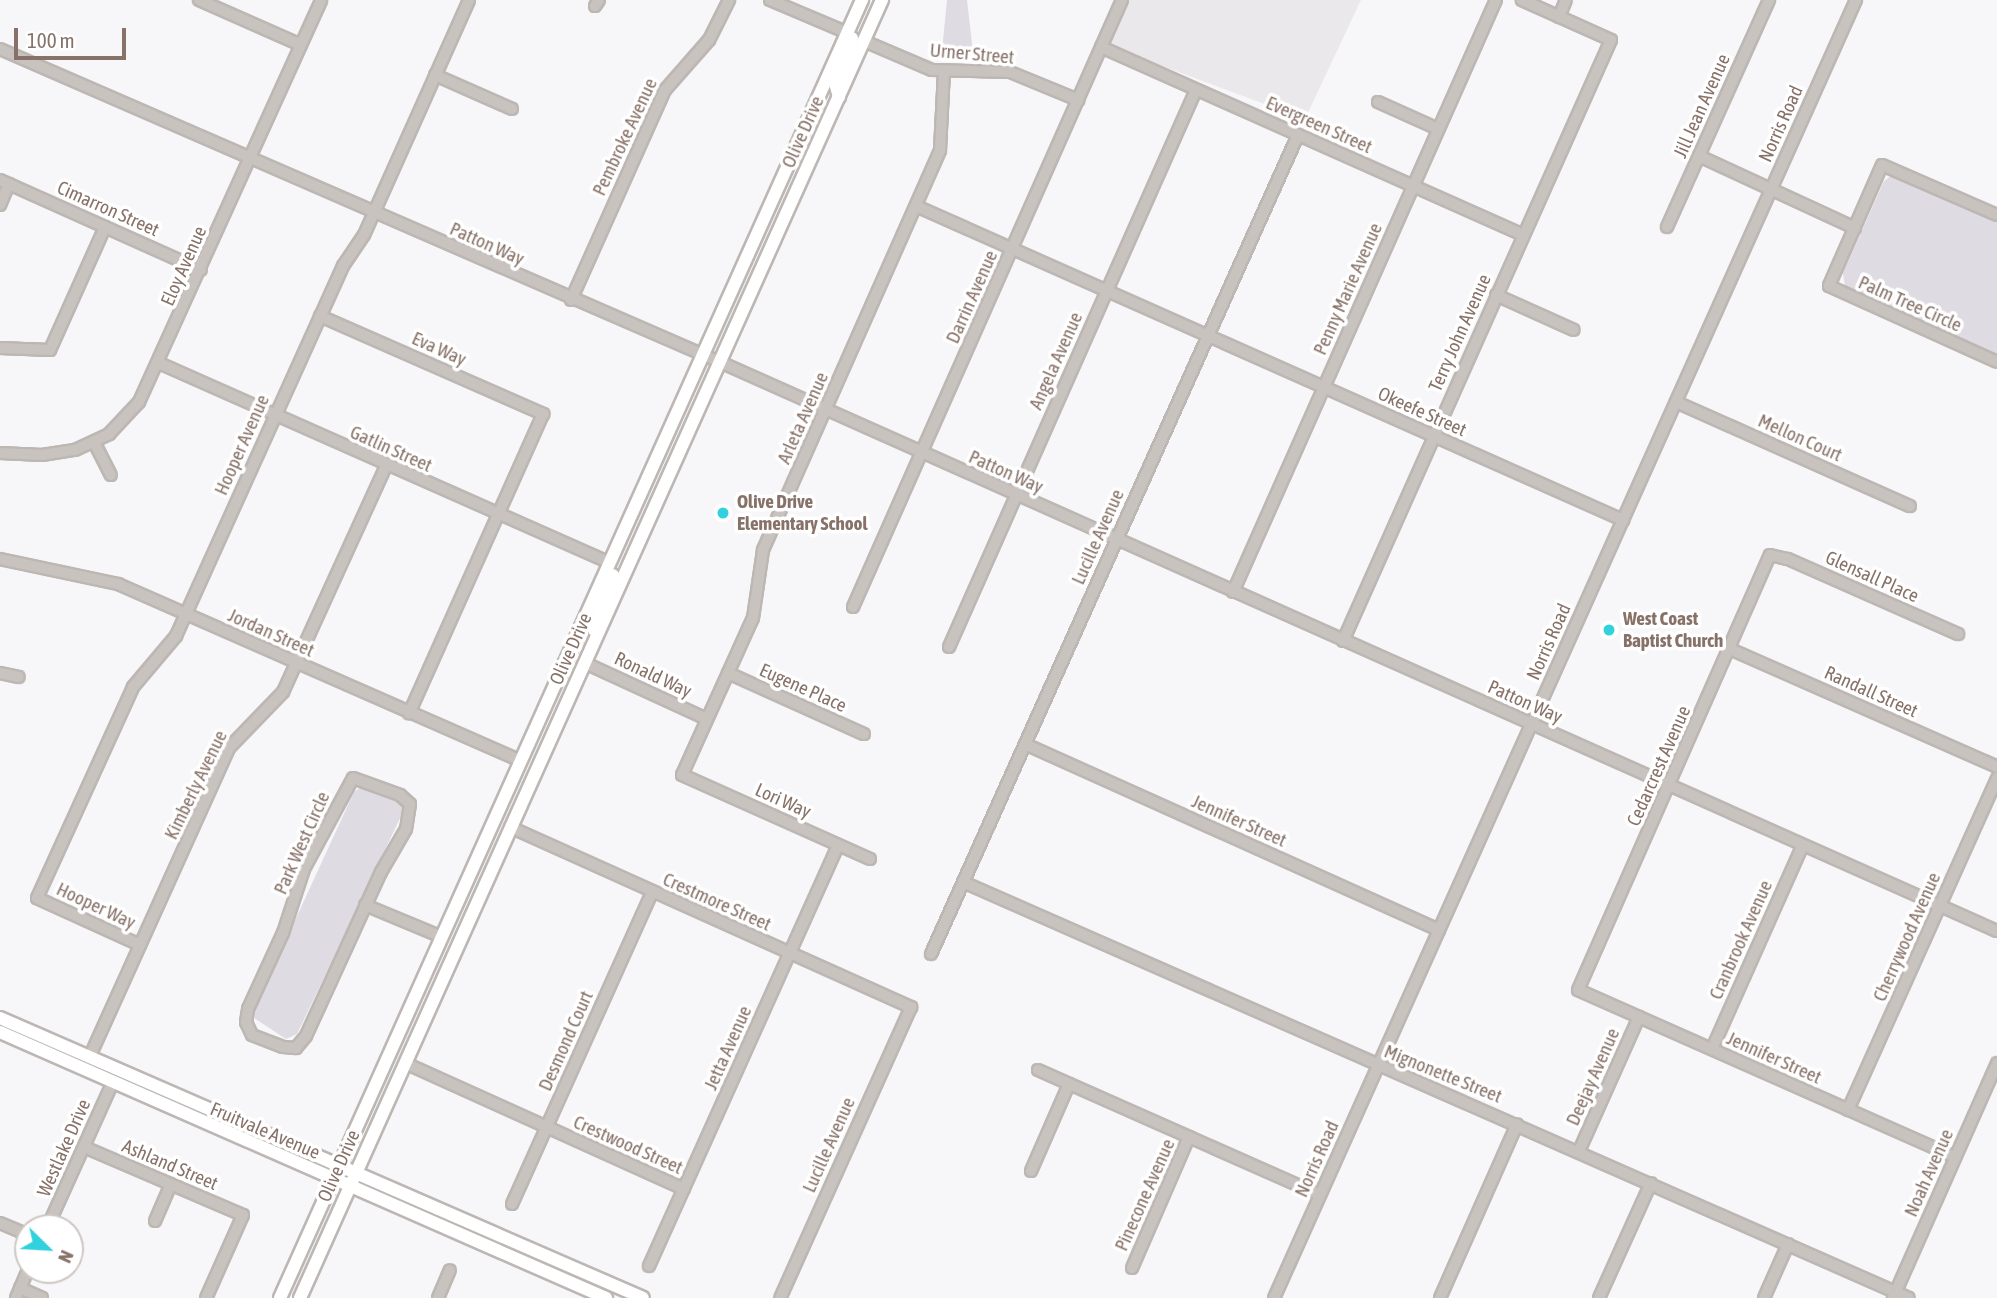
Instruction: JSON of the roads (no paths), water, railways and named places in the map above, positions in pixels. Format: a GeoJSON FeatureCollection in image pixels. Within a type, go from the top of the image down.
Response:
{"type":"FeatureCollection","features":[{"type":"Feature","properties":{"kind":"main road","name":"Olive Drive"},"geometry":{"type":"LineString","coordinates":[[280,1298],[865,0]]}},
{"type":"Feature","properties":{"kind":"main road"},"geometry":{"type":"LineString","coordinates":[[864,41],[859,31],[865,0]]}},
{"type":"Feature","properties":{"kind":"main road","name":"Olive Drive"},"geometry":{"type":"LineString","coordinates":[[300,1298],[882,0]]}},
{"type":"Feature","properties":{"kind":"main road"},"geometry":{"type":"LineString","coordinates":[[839,97],[835,83],[852,45],[848,33]]}},
{"type":"Feature","properties":{"kind":"main road"},"geometry":{"type":"LineString","coordinates":[[596,637],[593,624],[615,571],[610,563]]}},
{"type":"Feature","properties":{"kind":"main road"},"geometry":{"type":"LineString","coordinates":[[510,827],[508,819],[521,761]]}},
{"type":"Feature","properties":{"kind":"main road"},"geometry":{"type":"LineString","coordinates":[[433,997],[446,948],[442,937]]}},
{"type":"Feature","properties":{"kind":"main road","name":"Fruitvale Avenue"},"geometry":{"type":"LineString","coordinates":[[0,1018],[340,1163],[643,1298]]}},
{"type":"Feature","properties":{"kind":"main road","name":"Fruitvale Avenue"},"geometry":{"type":"LineString","coordinates":[[0,1032],[352,1185],[585,1294],[606,1298]]}},
{"type":"Feature","properties":{"kind":"main road"},"geometry":{"type":"LineString","coordinates":[[48,1053],[90,1056]]}},
{"type":"Feature","properties":{"kind":"street"},"geometry":{"type":"LineString","coordinates":[[199,0],[301,46]]}},
{"type":"Feature","properties":{"kind":"street","name":"Eloy Avenue"},"geometry":{"type":"LineString","coordinates":[[0,453],[59,454],[94,442],[131,414],[159,363],[321,0]]}},
{"type":"Feature","properties":{"kind":"street","name":"Hooper Avenue"},"geometry":{"type":"LineString","coordinates":[[37,898],[133,687],[169,646],[186,614],[320,316],[373,213],[469,0]]}},
{"type":"Feature","properties":{"kind":"street","name":"Pembroke Avenue"},"geometry":{"type":"LineString","coordinates":[[570,300],[665,90],[709,40],[729,0]]}},
{"type":"Feature","properties":{"kind":"street"},"geometry":{"type":"LineString","coordinates":[[770,0],[848,33]]}},
{"type":"Feature","properties":{"kind":"street","name":"Darrin Avenue"},"geometry":{"type":"LineString","coordinates":[[853,607],[1122,0]]}},
{"type":"Feature","properties":{"kind":"street","name":"Penny Marie Avenue"},"geometry":{"type":"LineString","coordinates":[[1233,592],[1496,0]]}},
{"type":"Feature","properties":{"kind":"street"},"geometry":{"type":"LineString","coordinates":[[1521,0],[1559,17],[1566,0]]}},
{"type":"Feature","properties":{"kind":"street","name":"Jill Jean Avenue"},"geometry":{"type":"LineString","coordinates":[[1667,227],[1769,0]]}},
{"type":"Feature","properties":{"kind":"street","name":"Norris Road"},"geometry":{"type":"LineString","coordinates":[[1274,1298],[1856,0]]}},
{"type":"Feature","properties":{"kind":"street","name":"Terry John Avenue"},"geometry":{"type":"LineString","coordinates":[[1343,641],[1611,40],[1559,17]]}},
{"type":"Feature","properties":{"kind":"street","name":"Urner Street"},"geometry":{"type":"LineString","coordinates":[[864,41],[919,66],[944,72],[1010,72],[1078,100]]}},
{"type":"Feature","properties":{"kind":"street","name":"Evergreen Street"},"geometry":{"type":"LineString","coordinates":[[1101,47],[1523,235]]}},
{"type":"Feature","properties":{"kind":"street","name":"Patton Way"},"geometry":{"type":"LineString","coordinates":[[0,49],[570,300],[720,362],[1997,931]]}},
{"type":"Feature","properties":{"kind":"street","name":"Arleta Avenue"},"geometry":{"type":"LineString","coordinates":[[682,775],[756,606],[763,550],[916,206],[943,139],[944,72]]}},
{"type":"Feature","properties":{"kind":"street"},"geometry":{"type":"LineString","coordinates":[[435,75],[512,110]]}},
{"type":"Feature","properties":{"kind":"street","name":"Angela Avenue"},"geometry":{"type":"LineString","coordinates":[[948,647],[1196,90]]}},
{"type":"Feature","properties":{"kind":"street"},"geometry":{"type":"LineString","coordinates":[[1378,102],[1438,129]]}},
{"type":"Feature","properties":{"kind":"street","name":"Lucille Avenue"},"geometry":{"type":"LineString","coordinates":[[931,954],[1298,135]]}},
{"type":"Feature","properties":{"kind":"street"},"geometry":{"type":"LineString","coordinates":[[1699,156],[1855,228]]}},
{"type":"Feature","properties":{"kind":"street","name":"Palm Tree Circle"},"geometry":{"type":"LineString","coordinates":[[1997,215],[1882,165],[1829,286],[1997,362]]}},
{"type":"Feature","properties":{"kind":"street"},"geometry":{"type":"LineString","coordinates":[[0,205],[5,182]]}},
{"type":"Feature","properties":{"kind":"street","name":"Cimarron Street"},"geometry":{"type":"LineString","coordinates":[[5,182],[201,270]]}},
{"type":"Feature","properties":{"kind":"street"},"geometry":{"type":"LineString","coordinates":[[916,206],[1107,291]]}},
{"type":"Feature","properties":{"kind":"street"},"geometry":{"type":"LineString","coordinates":[[0,348],[50,350],[105,227]]}},
{"type":"Feature","properties":{"kind":"street","name":"Okeefe Street"},"geometry":{"type":"LineString","coordinates":[[1107,291],[1623,520]]}},
{"type":"Feature","properties":{"kind":"street"},"geometry":{"type":"LineString","coordinates":[[1496,295],[1574,330]]}},
{"type":"Feature","properties":{"kind":"street","name":"Eva Way"},"geometry":{"type":"LineString","coordinates":[[320,316],[543,414],[497,516]]}},
{"type":"Feature","properties":{"kind":"street","name":"Gatlin Street"},"geometry":{"type":"LineString","coordinates":[[159,363],[497,516],[610,563]]}},
{"type":"Feature","properties":{"kind":"street","name":"Mellon Court"},"geometry":{"type":"LineString","coordinates":[[1675,402],[1910,506]]}},
{"type":"Feature","properties":{"kind":"street"},"geometry":{"type":"LineString","coordinates":[[94,442],[111,475]]}},
{"type":"Feature","properties":{"kind":"street","name":"Kimberly Avenue"},"geometry":{"type":"LineString","coordinates":[[90,1056],[229,748],[245,727],[275,703],[297,664],[386,466]]}},
{"type":"Feature","properties":{"kind":"street"},"geometry":{"type":"LineString","coordinates":[[409,713],[497,516]]}},
{"type":"Feature","properties":{"kind":"street","name":"Glensall Place"},"geometry":{"type":"LineString","coordinates":[[1770,555],[1788,559],[1958,634]]}},
{"type":"Feature","properties":{"kind":"street","name":"Cedarcrest Avenue"},"geometry":{"type":"LineString","coordinates":[[1578,990],[1770,555]]}},
{"type":"Feature","properties":{"kind":"street","name":"Jordan Street"},"geometry":{"type":"LineString","coordinates":[[0,559],[107,580],[521,761]]}},
{"type":"Feature","properties":{"kind":"street","name":"Randall Street"},"geometry":{"type":"LineString","coordinates":[[1730,649],[1997,767]]}},
{"type":"Feature","properties":{"kind":"street","name":"Ronald Way"},"geometry":{"type":"LineString","coordinates":[[585,663],[707,719]]}},
{"type":"Feature","properties":{"kind":"street"},"geometry":{"type":"LineString","coordinates":[[0,673],[19,677]]}},
{"type":"Feature","properties":{"kind":"street","name":"Eugene Place"},"geometry":{"type":"LineString","coordinates":[[728,673],[864,734]]}},
{"type":"Feature","properties":{"kind":"street","name":"Jennifer Street"},"geometry":{"type":"LineString","coordinates":[[1025,744],[1439,930]]}},
{"type":"Feature","properties":{"kind":"street","name":"Lori Way"},"geometry":{"type":"LineString","coordinates":[[682,775],[870,859]]}},
{"type":"Feature","properties":{"kind":"street","name":"Park West Circle"},"geometry":{"type":"LineString","coordinates":[[353,778],[400,795],[410,804],[406,829],[365,905],[306,1036],[296,1048],[253,1035],[246,1022],[248,1009],[283,933],[304,869],[353,778]]}},
{"type":"Feature","properties":{"kind":"street","name":"Cherrywood Avenue"},"geometry":{"type":"LineString","coordinates":[[1849,1110],[1997,778]]}},
{"type":"Feature","properties":{"kind":"street","name":"Crestmore Street"},"geometry":{"type":"LineString","coordinates":[[510,827],[911,1007]]}},
{"type":"Feature","properties":{"kind":"street","name":"Jetta Avenue"},"geometry":{"type":"LineString","coordinates":[[649,1266],[838,845]]}},
{"type":"Feature","properties":{"kind":"street","name":"Cranbrook Avenue"},"geometry":{"type":"LineString","coordinates":[[1712,1049],[1802,845]]}},
{"type":"Feature","properties":{"kind":"street","name":"Mignonette Street"},"geometry":{"type":"LineString","coordinates":[[963,882],[1378,1066],[1651,1183],[1894,1295],[1909,1298]]}},
{"type":"Feature","properties":{"kind":"street","name":"Desmond Court"},"geometry":{"type":"LineString","coordinates":[[512,1205],[652,892]]}},
{"type":"Feature","properties":{"kind":"street","name":"Hooper Way"},"geometry":{"type":"LineString","coordinates":[[37,898],[140,946]]}},
{"type":"Feature","properties":{"kind":"street"},"geometry":{"type":"LineString","coordinates":[[365,905],[442,937]]}},
{"type":"Feature","properties":{"kind":"street","name":"Jennifer Street"},"geometry":{"type":"LineString","coordinates":[[1578,990],[1955,1157]]}},
{"type":"Feature","properties":{"kind":"street","name":"Lucille Avenue"},"geometry":{"type":"LineString","coordinates":[[780,1298],[911,1007]]}},
{"type":"Feature","properties":{"kind":"street","name":"Deejay Avenue"},"geometry":{"type":"LineString","coordinates":[[1579,1152],[1639,1017]]}},
{"type":"Feature","properties":{"kind":"street","name":"Crestwood Street"},"geometry":{"type":"LineString","coordinates":[[405,1063],[684,1189]]}},
{"type":"Feature","properties":{"kind":"street","name":"Noah Avenue"},"geometry":{"type":"LineString","coordinates":[[1894,1295],[1997,1063]]}},
{"type":"Feature","properties":{"kind":"street"},"geometry":{"type":"LineString","coordinates":[[1038,1070],[1320,1195]]}},
{"type":"Feature","properties":{"kind":"street","name":"Westlake Drive"},"geometry":{"type":"LineString","coordinates":[[53,1214],[113,1082]]}},
{"type":"Feature","properties":{"kind":"street"},"geometry":{"type":"LineString","coordinates":[[1031,1171],[1069,1084]]}},
{"type":"Feature","properties":{"kind":"street"},"geometry":{"type":"LineString","coordinates":[[1440,1298],[1517,1124]]}},
{"type":"Feature","properties":{"kind":"street","name":"Pinecone Avenue"},"geometry":{"type":"LineString","coordinates":[[1132,1268],[1189,1138]]}},
{"type":"Feature","properties":{"kind":"street","name":"Ashland Street"},"geometry":{"type":"LineString","coordinates":[[84,1147],[243,1215],[206,1298]]}},
{"type":"Feature","properties":{"kind":"street"},"geometry":{"type":"LineString","coordinates":[[1600,1298],[1651,1183]]}},
{"type":"Feature","properties":{"kind":"street"},"geometry":{"type":"LineString","coordinates":[[155,1220],[171,1184]]}},
{"type":"Feature","properties":{"kind":"street"},"geometry":{"type":"LineString","coordinates":[[1764,1298],[1788,1244]]}},
{"type":"Feature","properties":{"kind":"street"},"geometry":{"type":"LineString","coordinates":[[438,1298],[450,1270]]}},
{"type":"Feature","properties":{"kind":"street"},"geometry":{"type":"LineString","coordinates":[[18,1293],[42,1298]]}},
{"type":"Feature","properties":{"kind":"place","name":"Olive Drive Elementary School"},"geometry":{"type":"Point","coordinates":[723,513]}},
{"type":"Feature","properties":{"kind":"place","name":"West Coast Baptist Church"},"geometry":{"type":"Point","coordinates":[1609,630]}}]}
